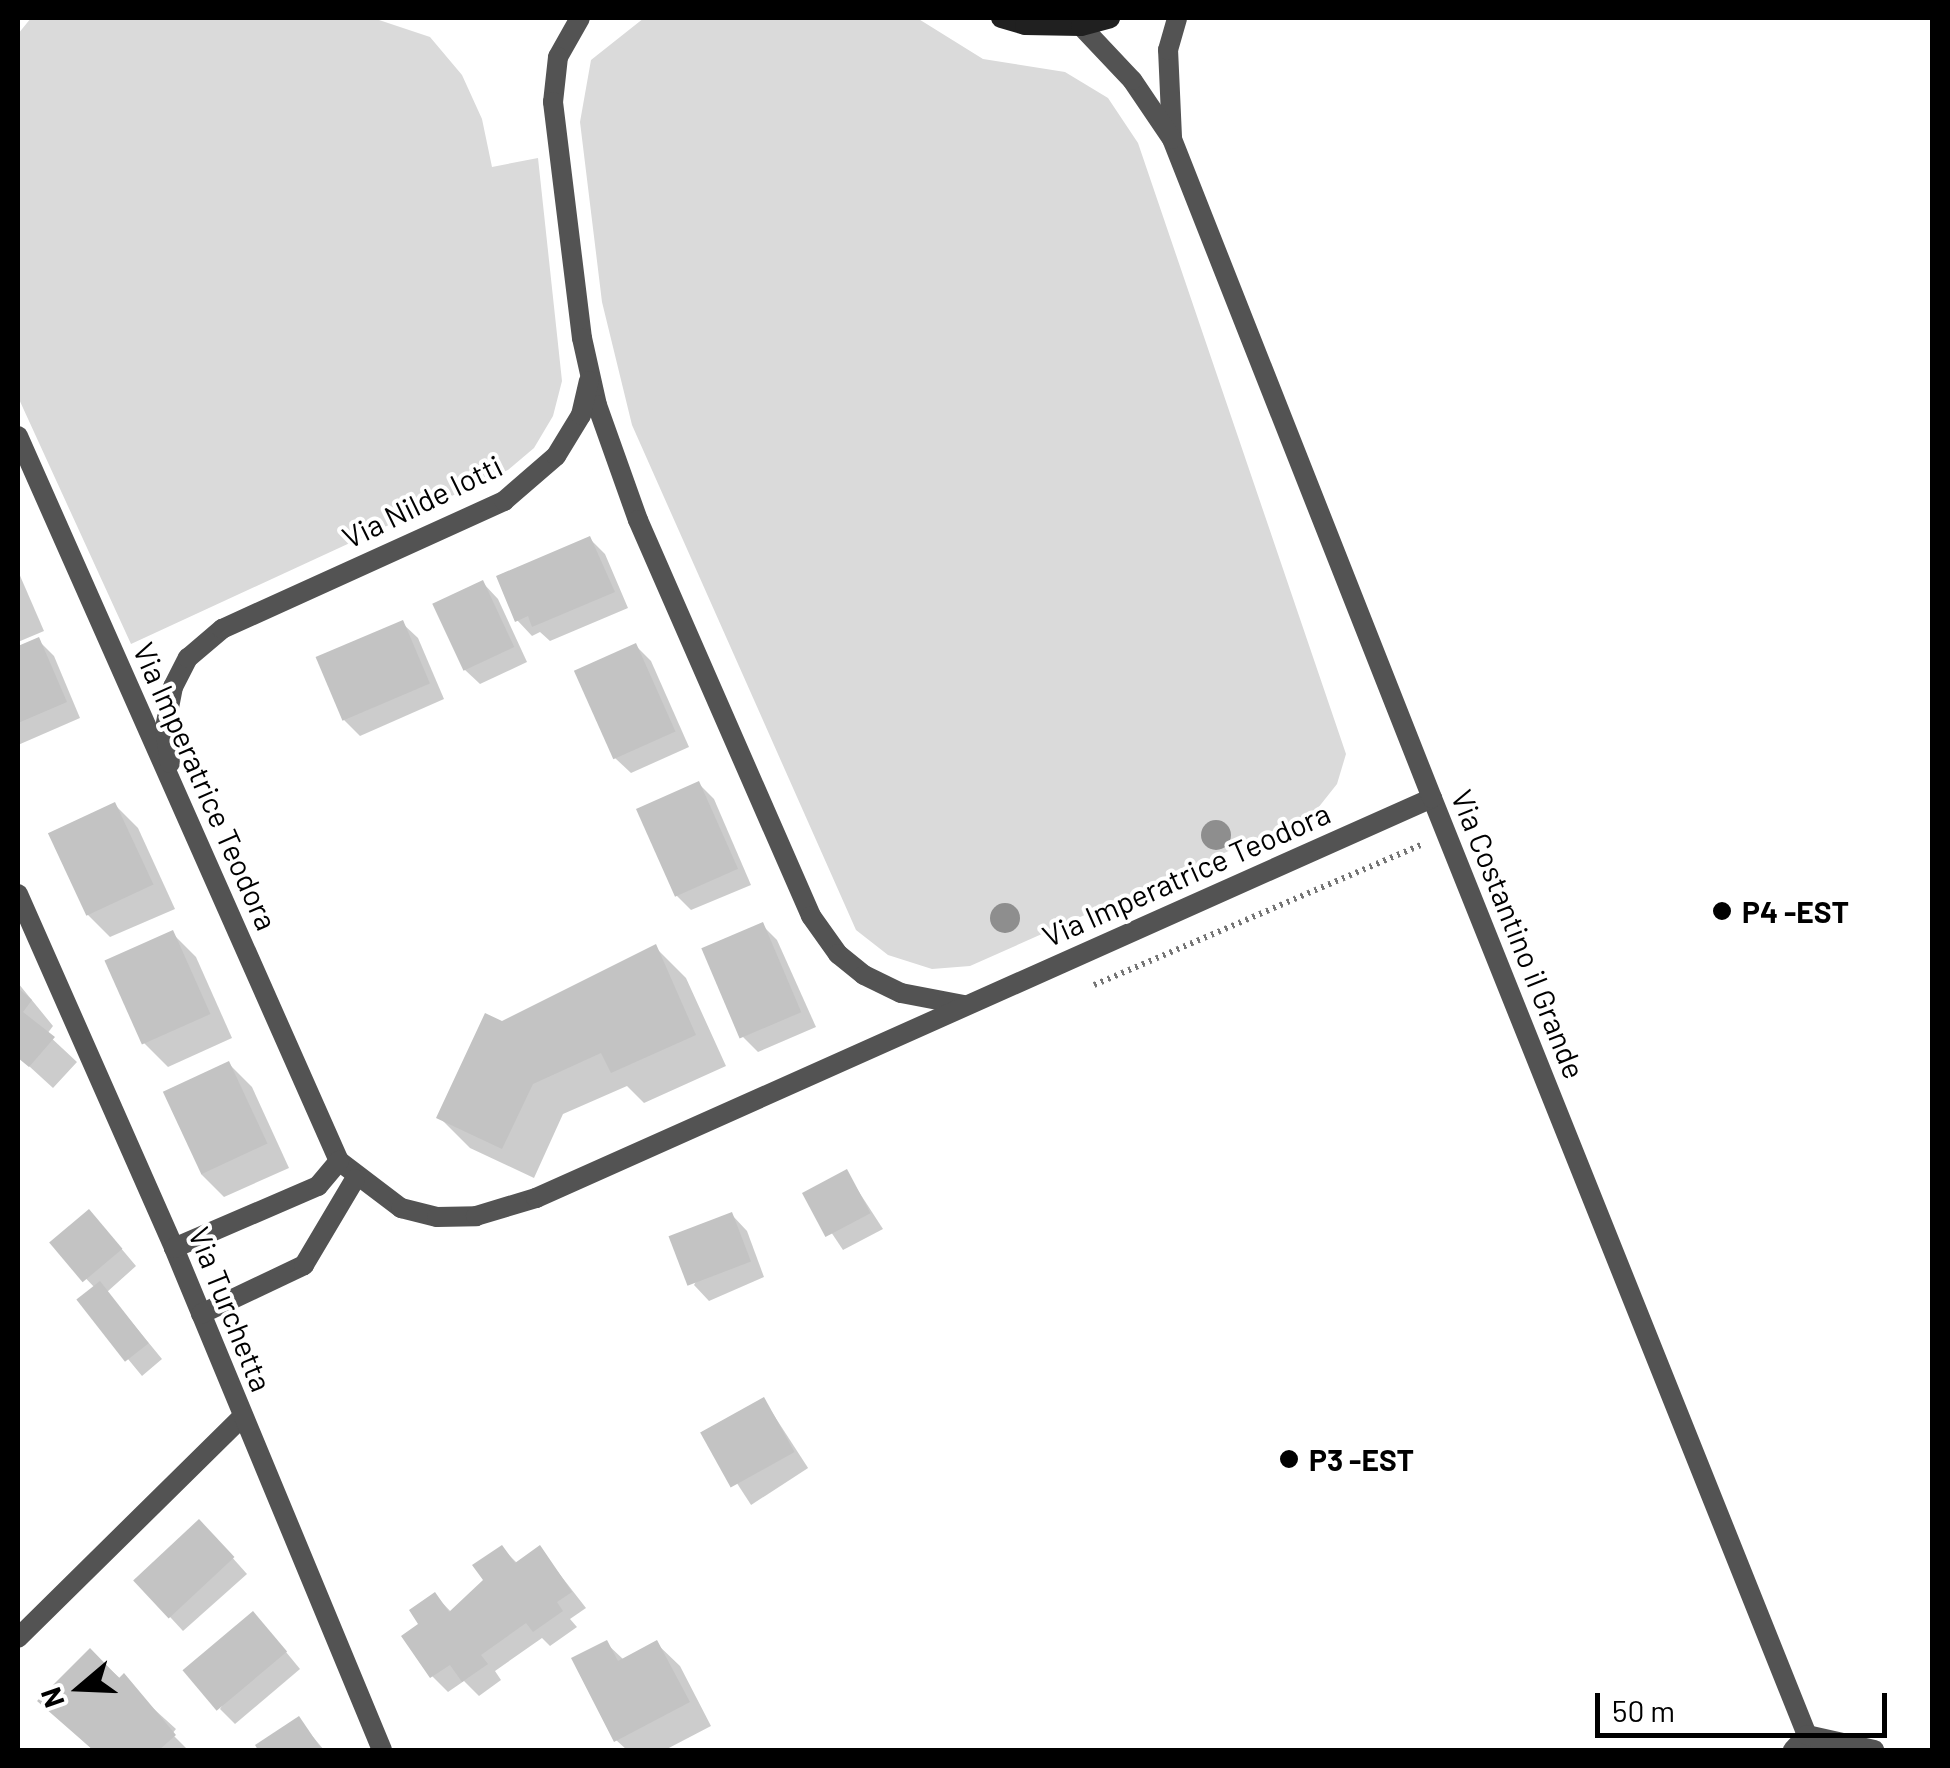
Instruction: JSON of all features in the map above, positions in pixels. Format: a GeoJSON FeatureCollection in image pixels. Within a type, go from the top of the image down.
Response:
{"type":"FeatureCollection","features":[{"type":"Feature","properties":{"kind":"main road"},"geometry":{"type":"LineString","coordinates":[[1001,18],[1025,26],[1081,26],[1110,18]]}},
{"type":"Feature","properties":{"kind":"street","name":"Via Nilde Iotti"},"geometry":{"type":"LineString","coordinates":[[174,789],[165,728],[173,688],[188,658],[222,629],[504,501],[556,456],[581,414],[590,375],[554,102],[558,57],[580,18]]}},
{"type":"Feature","properties":{"kind":"street","name":"Via Costantino il Grande"},"geometry":{"type":"LineString","coordinates":[[1172,139],[1168,50],[1178,18]]}},
{"type":"Feature","properties":{"kind":"street","name":"Via Costantino il Grande"},"geometry":{"type":"LineString","coordinates":[[1081,26],[1132,80],[1172,139],[1805,1746]]}},
{"type":"Feature","properties":{"kind":"street"},"geometry":{"type":"LineString","coordinates":[[590,375],[638,520],[811,916],[838,954],[864,975],[902,993],[964,1005]]}},
{"type":"Feature","properties":{"kind":"street","name":"Via Imperatrice Teodora"},"geometry":{"type":"LineString","coordinates":[[18,436],[339,1161],[355,1180],[401,1208],[476,1216],[536,1198],[1432,798]]}},
{"type":"Feature","properties":{"kind":"street","name":"Via Turchetta"},"geometry":{"type":"LineString","coordinates":[[18,894],[174,1248],[382,1750]]}},
{"type":"Feature","properties":{"kind":"street"},"geometry":{"type":"LineString","coordinates":[[174,1248],[318,1186],[339,1161]]}},
{"type":"Feature","properties":{"kind":"street"},"geometry":{"type":"LineString","coordinates":[[200,1314],[304,1265],[355,1180]]}},
{"type":"Feature","properties":{"kind":"street"},"geometry":{"type":"LineString","coordinates":[[18,1638],[242,1416]]}},
{"type":"Feature","properties":{"kind":"street"},"geometry":{"type":"LineString","coordinates":[[1805,1746],[1874,1750]]}},
{"type":"Feature","properties":{"kind":"shaded area"},"geometry":{"type":"Polygon","coordinates":[[[31,18],[373,18],[430,37],[462,75],[482,119],[492,167],[538,158],[562,381],[553,416],[534,448],[508,470],[131,644],[18,397],[18,34],[31,18]]]}},
{"type":"Feature","properties":{"kind":"shaded area"},"geometry":{"type":"Polygon","coordinates":[[[644,18],[917,18],[983,59],[1065,72],[1108,98],[1138,143],[1346,754],[1337,784],[1314,813],[970,966],[932,969],[888,955],[856,930],[632,425],[602,302],[580,122],[591,60],[644,18]]]}},
{"type":"Feature","properties":{"kind":"building"},"geometry":{"type":"Polygon","coordinates":[[[590,536],[615,592],[532,627],[528,616],[515,622],[496,576],[590,536]]]}},
{"type":"Feature","properties":{"kind":"building"},"geometry":{"type":"Polygon","coordinates":[[[483,580],[514,647],[464,671],[432,604],[483,580]]]}},
{"type":"Feature","properties":{"kind":"building"},"geometry":{"type":"Polygon","coordinates":[[[403,620],[430,684],[343,721],[316,657],[403,620]]]}},
{"type":"Feature","properties":{"kind":"building"},"geometry":{"type":"Polygon","coordinates":[[[39,637],[67,702],[18,723],[18,646],[39,637]]]}},
{"type":"Feature","properties":{"kind":"building"},"geometry":{"type":"Polygon","coordinates":[[[636,643],[675,732],[613,759],[574,671],[636,643]]]}},
{"type":"Feature","properties":{"kind":"building"},"geometry":{"type":"Polygon","coordinates":[[[699,781],[738,869],[675,897],[636,809],[699,781]]]}},
{"type":"Feature","properties":{"kind":"building"},"geometry":{"type":"Polygon","coordinates":[[[115,802],[153,884],[86,916],[48,833],[115,802]]]}},
{"type":"Feature","properties":{"kind":"building"},"geometry":{"type":"Polygon","coordinates":[[[763,922],[801,1012],[740,1038],[701,948],[763,922]]]}},
{"type":"Feature","properties":{"kind":"building"},"geometry":{"type":"Polygon","coordinates":[[[173,930],[210,1014],[142,1045],[104,961],[173,930]]]}},
{"type":"Feature","properties":{"kind":"building"},"geometry":{"type":"Polygon","coordinates":[[[656,944],[696,1035],[611,1073],[601,1053],[533,1084],[502,1149],[436,1118],[485,1013],[502,1021],[656,944]]]}},
{"type":"Feature","properties":{"kind":"building"},"geometry":{"type":"Polygon","coordinates":[[[18,988],[32,1000],[23,1012],[55,1037],[29,1067],[18,1058],[18,988]]]}},
{"type":"Feature","properties":{"kind":"building"},"geometry":{"type":"Polygon","coordinates":[[[229,1061],[267,1143],[201,1174],[163,1092],[229,1061]]]}},
{"type":"Feature","properties":{"kind":"building"},"geometry":{"type":"Polygon","coordinates":[[[847,1169],[870,1213],[825,1237],[802,1193],[847,1169]]]}},
{"type":"Feature","properties":{"kind":"building"},"geometry":{"type":"Polygon","coordinates":[[[89,1209],[122,1249],[83,1282],[49,1242],[89,1209]]]}},
{"type":"Feature","properties":{"kind":"building"},"geometry":{"type":"Polygon","coordinates":[[[732,1212],[751,1261],[688,1286],[669,1236],[732,1212]]]}},
{"type":"Feature","properties":{"kind":"building"},"geometry":{"type":"Polygon","coordinates":[[[100,1281],[149,1343],[125,1362],[76,1299],[100,1281]]]}},
{"type":"Feature","properties":{"kind":"building"},"geometry":{"type":"Polygon","coordinates":[[[764,1397],[795,1452],[731,1487],[700,1432],[764,1397]]]}},
{"type":"Feature","properties":{"kind":"building"},"geometry":{"type":"Polygon","coordinates":[[[199,1519],[234,1557],[169,1618],[133,1580],[199,1519]]]}},
{"type":"Feature","properties":{"kind":"building"},"geometry":{"type":"Polygon","coordinates":[[[502,1545],[515,1563],[540,1545],[572,1592],[557,1602],[563,1611],[533,1632],[526,1623],[481,1655],[488,1664],[462,1682],[450,1665],[430,1678],[401,1636],[418,1624],[409,1610],[435,1592],[449,1612],[483,1580],[472,1565],[502,1545]]]}},
{"type":"Feature","properties":{"kind":"building"},"geometry":{"type":"Polygon","coordinates":[[[253,1611],[287,1652],[217,1711],[183,1670],[253,1611]]]}},
{"type":"Feature","properties":{"kind":"building"},"geometry":{"type":"Polygon","coordinates":[[[607,1640],[618,1661],[657,1640],[690,1702],[614,1742],[571,1658],[607,1640]]]}},
{"type":"Feature","properties":{"kind":"building"},"geometry":{"type":"Polygon","coordinates":[[[90,1648],[119,1678],[124,1673],[176,1735],[159,1750],[93,1750],[37,1701],[90,1648]]]}},
{"type":"Feature","properties":{"kind":"building"},"geometry":{"type":"Polygon","coordinates":[[[299,1716],[322,1750],[258,1750],[255,1745],[299,1716]]]}},
{"type":"Feature","properties":{"kind":"place","name":"P4 -EST"},"geometry":{"type":"Point","coordinates":[1722,911]}},
{"type":"Feature","properties":{"kind":"place","name":"P3 -EST"},"geometry":{"type":"Point","coordinates":[1289,1459]}}]}
